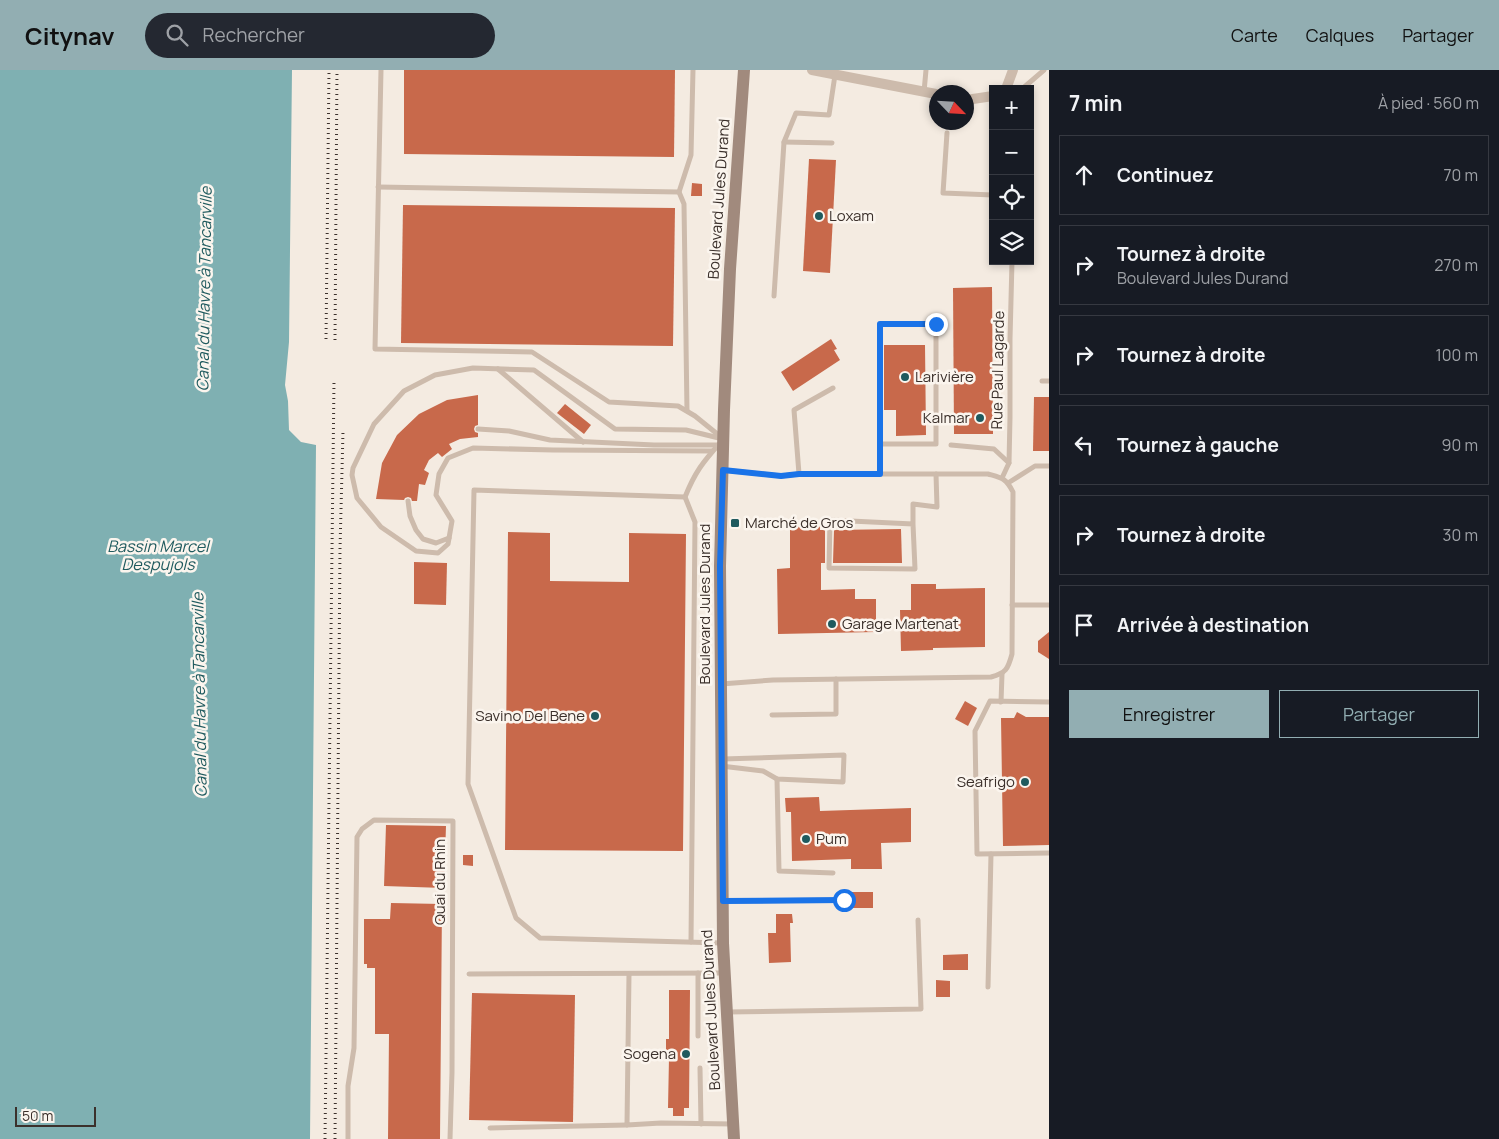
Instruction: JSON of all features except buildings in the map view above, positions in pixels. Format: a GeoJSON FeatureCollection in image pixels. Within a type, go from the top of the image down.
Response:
{"type":"FeatureCollection","features":[{"type":"Feature","properties":{"kind":"main road","name":"Boulevard Jules Durand"},"geometry":{"type":"LineString","coordinates":[[734,1139],[723,943],[720,684],[720,566],[723,470],[721,442],[730,269],[744,70]]}},
{"type":"Feature","properties":{"kind":"street"},"geometry":{"type":"LineString","coordinates":[[812,70],[929,93]]}},
{"type":"Feature","properties":{"kind":"street"},"geometry":{"type":"LineString","coordinates":[[1007,85],[1013,70]]}},
{"type":"Feature","properties":{"kind":"street"},"geometry":{"type":"LineString","coordinates":[[974,99],[989,97]]}},
{"type":"Feature","properties":{"kind":"lane"},"geometry":{"type":"LineString","coordinates":[[381,70],[375,349],[532,352],[609,402],[678,406],[695,416],[721,442]]}},
{"type":"Feature","properties":{"kind":"lane"},"geometry":{"type":"LineString","coordinates":[[687,411],[684,204],[679,192],[691,155],[693,70]]}},
{"type":"Feature","properties":{"kind":"lane"},"geometry":{"type":"LineString","coordinates":[[924,92],[926,70]]}},
{"type":"Feature","properties":{"kind":"lane"},"geometry":{"type":"LineString","coordinates":[[1027,85],[1044,70]]}},
{"type":"Feature","properties":{"kind":"lane"},"geometry":{"type":"LineString","coordinates":[[774,296],[784,142],[796,113],[829,115],[835,74]]}},
{"type":"Feature","properties":{"kind":"lane"},"geometry":{"type":"LineString","coordinates":[[947,133],[943,193],[989,195]]}},
{"type":"Feature","properties":{"kind":"lane"},"geometry":{"type":"LineString","coordinates":[[784,142],[832,143]]}},
{"type":"Feature","properties":{"kind":"lane"},"geometry":{"type":"LineString","coordinates":[[378,187],[679,192]]}},
{"type":"Feature","properties":{"kind":"lane","name":"Rue Paul Lagarde"},"geometry":{"type":"LineString","coordinates":[[1002,478],[1009,462],[1012,265]]}},
{"type":"Feature","properties":{"kind":"lane"},"geometry":{"type":"LineString","coordinates":[[880,444],[936,444],[936,324],[880,324],[880,444],[880,474]]}},
{"type":"Feature","properties":{"kind":"lane"},"geometry":{"type":"LineString","coordinates":[[712,451],[474,448],[448,458],[439,474],[436,495],[452,521],[448,544],[438,553],[416,551],[381,527],[357,498],[352,475],[353,468],[374,424],[404,391],[435,375],[473,368],[534,370],[616,429],[686,430],[721,442]]}},
{"type":"Feature","properties":{"kind":"lane"},"geometry":{"type":"LineString","coordinates":[[498,369],[583,442]]}},
{"type":"Feature","properties":{"kind":"lane"},"geometry":{"type":"LineString","coordinates":[[1042,381],[1049,381]]}},
{"type":"Feature","properties":{"kind":"lane"},"geometry":{"type":"LineString","coordinates":[[799,474],[794,410],[832,388]]}},
{"type":"Feature","properties":{"kind":"lane"},"geometry":{"type":"LineString","coordinates":[[478,430],[509,431],[550,440],[583,442],[721,442]]}},
{"type":"Feature","properties":{"kind":"lane"},"geometry":{"type":"LineString","coordinates":[[691,942],[695,522],[685,496],[698,470],[721,442]]}},
{"type":"Feature","properties":{"kind":"lane"},"geometry":{"type":"LineString","coordinates":[[951,445],[994,448],[1009,462]]}},
{"type":"Feature","properties":{"kind":"lane"},"geometry":{"type":"LineString","coordinates":[[1008,483],[1035,466],[1049,466]]}},
{"type":"Feature","properties":{"kind":"lane"},"geometry":{"type":"LineString","coordinates":[[723,470],[781,476],[799,474],[988,474],[1002,478],[1008,483],[1012,492],[1012,654],[1008,666],[1002,674],[1001,702]]}},
{"type":"Feature","properties":{"kind":"lane"},"geometry":{"type":"LineString","coordinates":[[914,524],[830,520],[829,568],[916,569],[914,524],[913,504],[937,507],[936,474]]}},
{"type":"Feature","properties":{"kind":"lane"},"geometry":{"type":"LineString","coordinates":[[685,496],[474,490],[468,784],[516,918],[540,938],[723,943]]}},
{"type":"Feature","properties":{"kind":"lane"},"geometry":{"type":"LineString","coordinates":[[408,501],[410,516],[416,530],[423,539],[436,543],[449,538]]}},
{"type":"Feature","properties":{"kind":"lane"},"geometry":{"type":"LineString","coordinates":[[1012,605],[1049,605]]}},
{"type":"Feature","properties":{"kind":"lane"},"geometry":{"type":"LineString","coordinates":[[720,684],[773,680],[991,677],[1002,674]]}},
{"type":"Feature","properties":{"kind":"lane"},"geometry":{"type":"LineString","coordinates":[[772,715],[836,714],[836,679]]}},
{"type":"Feature","properties":{"kind":"lane"},"geometry":{"type":"LineString","coordinates":[[1049,702],[990,701],[975,731],[977,854],[1049,853]]}},
{"type":"Feature","properties":{"kind":"lane"},"geometry":{"type":"LineString","coordinates":[[844,755],[844,782],[777,779],[763,771],[721,763],[844,755]]}},
{"type":"Feature","properties":{"kind":"lane"},"geometry":{"type":"LineString","coordinates":[[777,779],[779,870],[833,874]]}},
{"type":"Feature","properties":{"kind":"lane","name":"Quai du Rhin"},"geometry":{"type":"LineString","coordinates":[[348,1139],[348,1086],[354,1048],[357,837],[362,829],[374,820],[453,821],[450,1139]]}},
{"type":"Feature","properties":{"kind":"lane"},"geometry":{"type":"LineString","coordinates":[[988,988],[991,854]]}},
{"type":"Feature","properties":{"kind":"lane"},"geometry":{"type":"LineString","coordinates":[[723,901],[844,900]]}},
{"type":"Feature","properties":{"kind":"lane"},"geometry":{"type":"LineString","coordinates":[[727,1012],[921,1009],[918,920]]}},
{"type":"Feature","properties":{"kind":"lane"},"geometry":{"type":"LineString","coordinates":[[698,973],[698,1036]]}},
{"type":"Feature","properties":{"kind":"lane"},"geometry":{"type":"LineString","coordinates":[[469,974],[725,973]]}},
{"type":"Feature","properties":{"kind":"lane"},"geometry":{"type":"LineString","coordinates":[[626,1125],[629,974]]}},
{"type":"Feature","properties":{"kind":"lane"},"geometry":{"type":"LineString","coordinates":[[700,1068],[701,1124]]}},
{"type":"Feature","properties":{"kind":"lane"},"geometry":{"type":"LineString","coordinates":[[490,1128],[660,1123],[733,1124]]}},
{"type":"Feature","properties":{"kind":"water","name":"Bassin Marcel Despujols"},"geometry":{"type":"Polygon","coordinates":[[[0,70],[292,70],[289,342],[285,385],[288,401],[289,430],[301,442],[316,445],[310,1139],[0,1139],[0,70]]]}},
{"type":"Feature","properties":{"kind":"railway"},"geometry":{"type":"LineString","coordinates":[[326,339],[329,70]]}},
{"type":"Feature","properties":{"kind":"railway"},"geometry":{"type":"LineString","coordinates":[[335,340],[337,70]]}},
{"type":"Feature","properties":{"kind":"railway"},"geometry":{"type":"LineString","coordinates":[[325,1139],[334,381]]}},
{"type":"Feature","properties":{"kind":"railway"},"geometry":{"type":"LineString","coordinates":[[335,1139],[340,549],[343,431]]}},
{"type":"Feature","properties":{"kind":"place","name":"Loxam"},"geometry":{"type":"Point","coordinates":[819,216]}},
{"type":"Feature","properties":{"kind":"place","name":"Larivière"},"geometry":{"type":"Point","coordinates":[905,377]}},
{"type":"Feature","properties":{"kind":"place","name":"Kalmar"},"geometry":{"type":"Point","coordinates":[980,418]}},
{"type":"Feature","properties":{"kind":"place","name":"Marché de Gros"},"geometry":{"type":"Point","coordinates":[735,523]}},
{"type":"Feature","properties":{"kind":"place","name":"Garage Martenat"},"geometry":{"type":"Point","coordinates":[832,624]}},
{"type":"Feature","properties":{"kind":"place","name":"Savino Del Bene"},"geometry":{"type":"Point","coordinates":[595,716]}},
{"type":"Feature","properties":{"kind":"place","name":"Seafrigo"},"geometry":{"type":"Point","coordinates":[1025,782]}},
{"type":"Feature","properties":{"kind":"place","name":"Pum"},"geometry":{"type":"Point","coordinates":[806,839]}},
{"type":"Feature","properties":{"kind":"place","name":"Sogena"},"geometry":{"type":"Point","coordinates":[686,1054]}},
{"type":"Feature","properties":{"kind":"route"},"geometry":{"type":"LineString","coordinates":[[844,900],[723,901],[720,566],[723,470],[781,476],[799,474],[880,474],[880,324],[936,324]]}},
{"type":"Feature","properties":{"kind":"water label","name":"Canal du Havre à Tancarville"},"geometry":{"type":"Point","coordinates":[204,289]}},
{"type":"Feature","properties":{"kind":"water label","name":"Canal du Havre à Tancarville"},"geometry":{"type":"Point","coordinates":[199,695]}}]}
